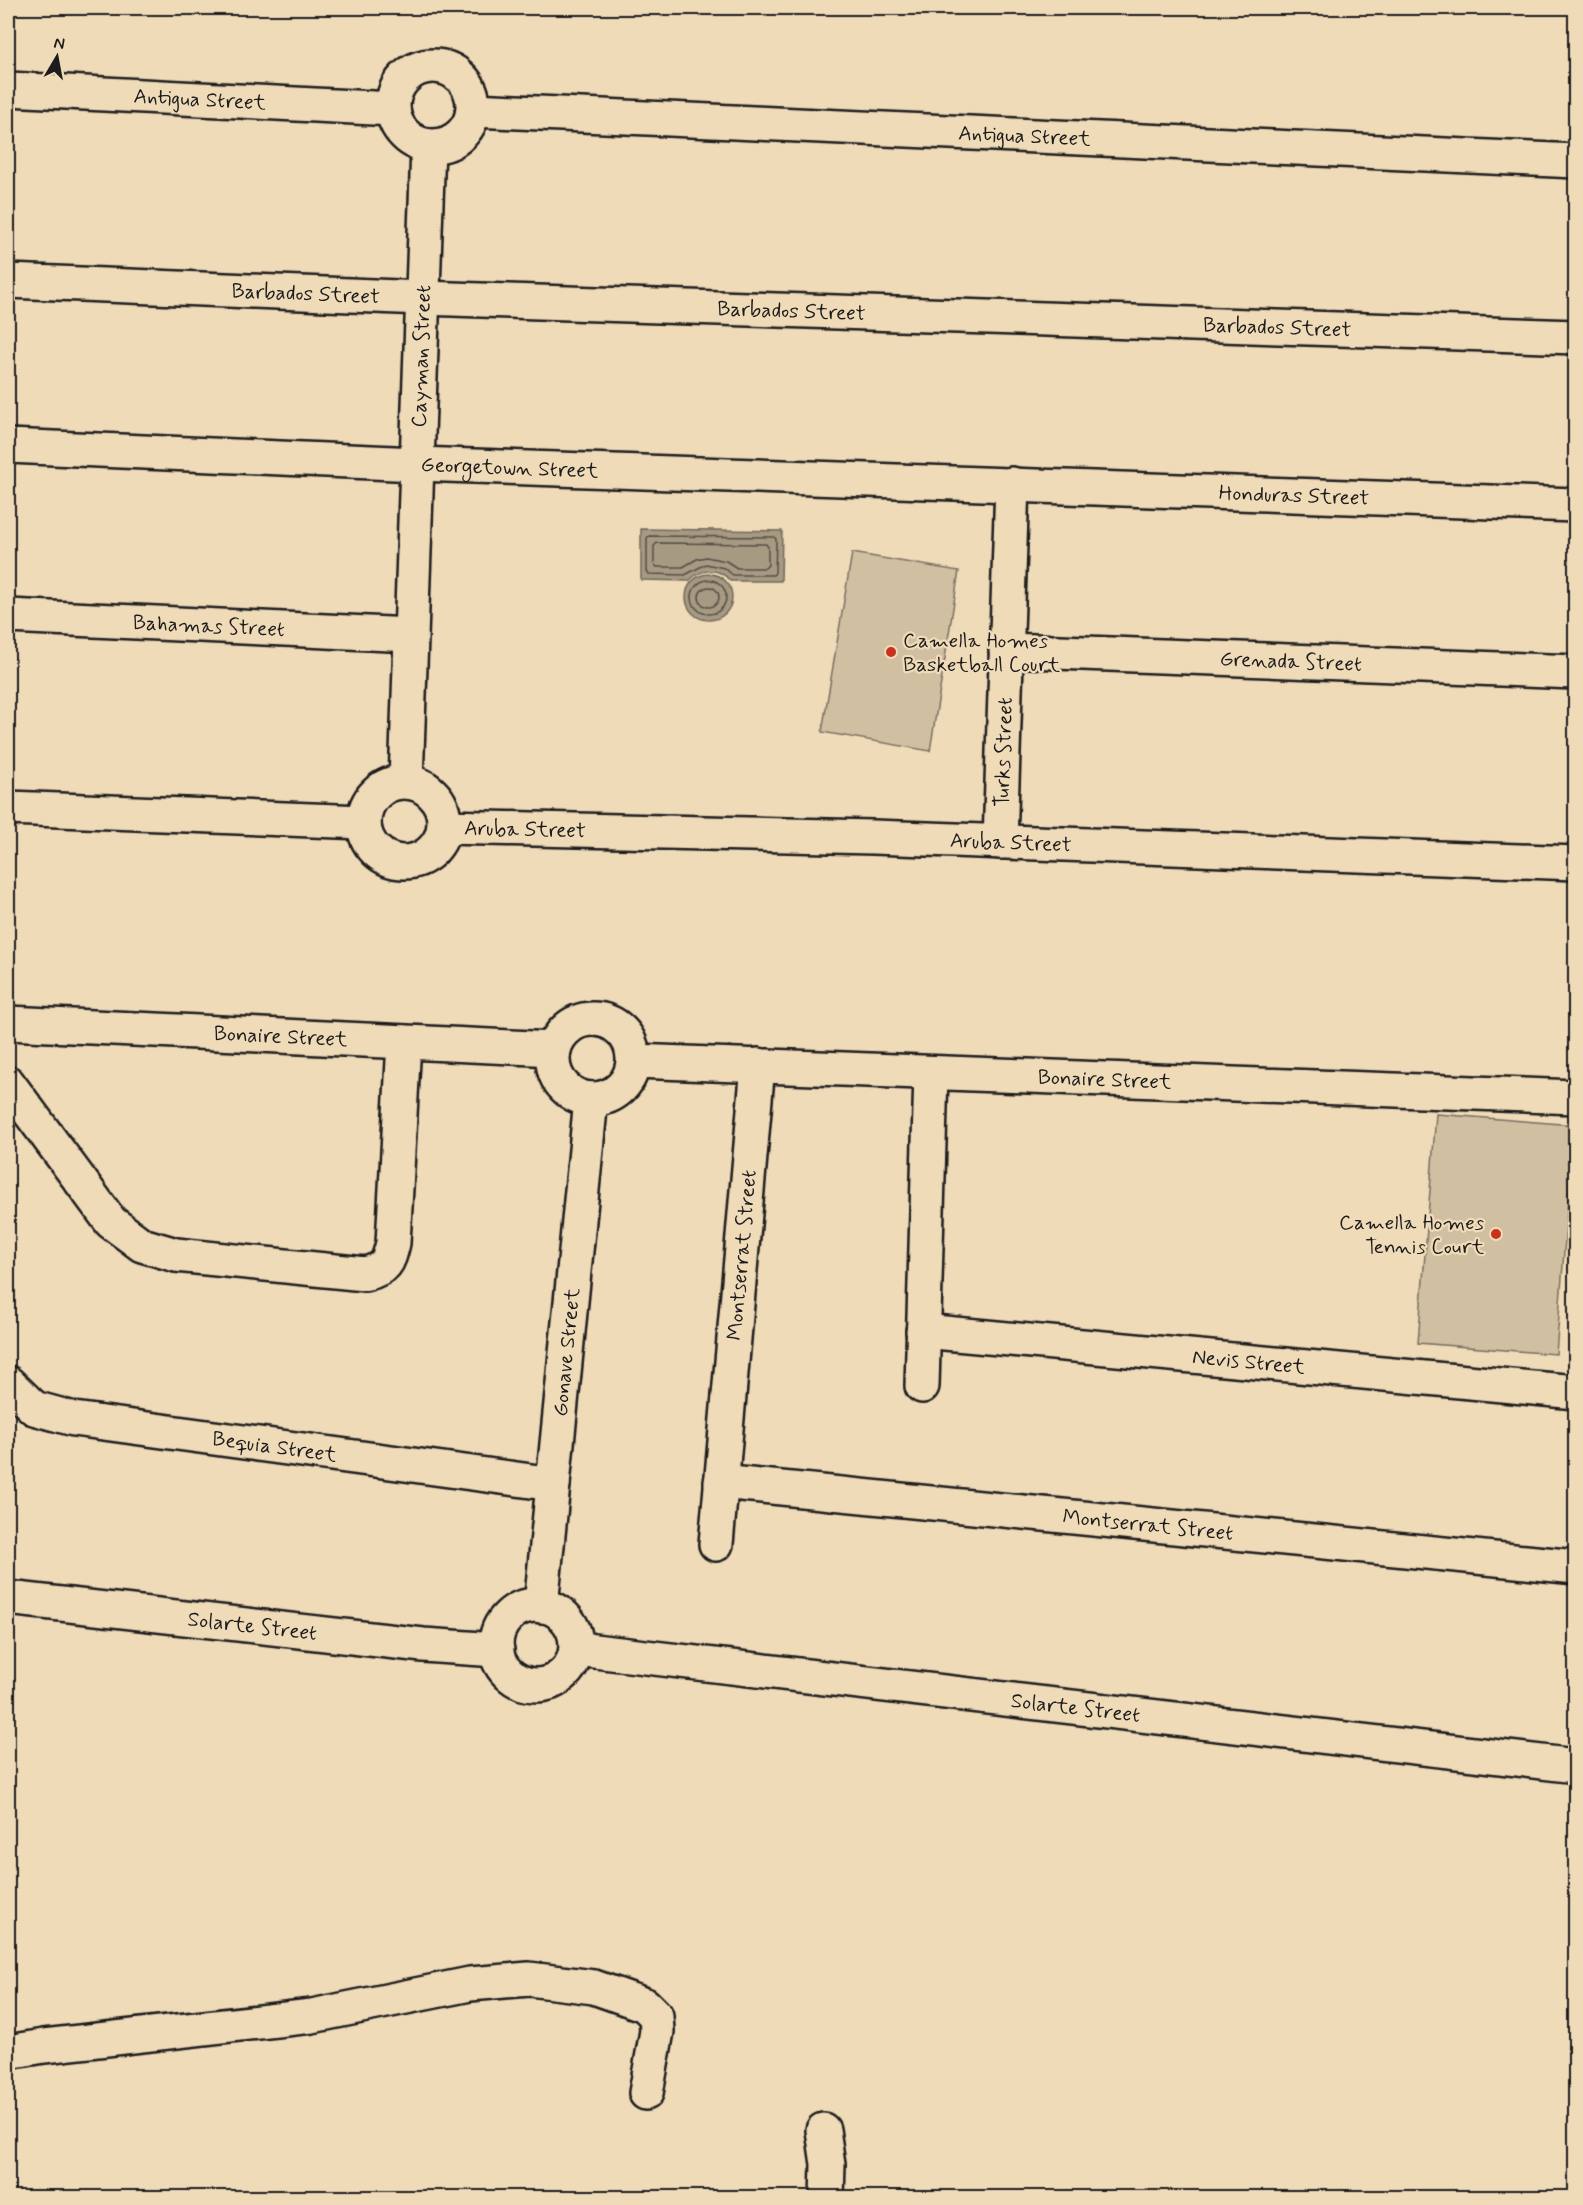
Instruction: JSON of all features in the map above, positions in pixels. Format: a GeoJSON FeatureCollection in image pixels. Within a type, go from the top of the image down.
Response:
{"type":"FeatureCollection","features":[{"type":"Feature","properties":{"kind":"street"},"geometry":{"type":"LineString","coordinates":[[434,66],[458,75],[472,97],[473,110],[462,133],[453,141],[428,146],[414,142],[396,123],[393,109],[394,96],[399,84],[409,75],[420,69],[434,66]]}},
{"type":"Feature","properties":{"kind":"street","name":"Antigua Street"},"geometry":{"type":"LineString","coordinates":[[8,90],[393,109]]}},
{"type":"Feature","properties":{"kind":"street","name":"Antigua Street"},"geometry":{"type":"LineString","coordinates":[[473,110],[1575,161]]}},
{"type":"Feature","properties":{"kind":"street","name":"Cayman Street"},"geometry":{"type":"LineString","coordinates":[[406,782],[428,146]]}},
{"type":"Feature","properties":{"kind":"street","name":"Barbados Street"},"geometry":{"type":"LineString","coordinates":[[8,281],[423,298],[1575,337]]}},
{"type":"Feature","properties":{"kind":"street","name":"Georgetown Street"},"geometry":{"type":"LineString","coordinates":[[8,446],[417,464],[1012,484]]}},
{"type":"Feature","properties":{"kind":"street","name":"Honduras Street"},"geometry":{"type":"LineString","coordinates":[[1012,484],[1575,505]]}},
{"type":"Feature","properties":{"kind":"street","name":"Turks Street"},"geometry":{"type":"LineString","coordinates":[[1000,842],[1012,484]]}},
{"type":"Feature","properties":{"kind":"street","name":"Bahamas Street"},"geometry":{"type":"LineString","coordinates":[[8,616],[411,635]]}},
{"type":"Feature","properties":{"kind":"street","name":"Grenada Street"},"geometry":{"type":"LineString","coordinates":[[1006,650],[1575,672]]}},
{"type":"Feature","properties":{"kind":"street"},"geometry":{"type":"LineString","coordinates":[[406,782],[419,785],[430,792],[441,808],[444,827],[433,851],[421,859],[408,863],[388,859],[372,848],[366,835],[364,822],[370,801],[376,793],[385,787],[406,782]]}},
{"type":"Feature","properties":{"kind":"street"},"geometry":{"type":"LineString","coordinates":[[8,808],[364,822]]}},
{"type":"Feature","properties":{"kind":"street","name":"Aruba Street"},"geometry":{"type":"LineString","coordinates":[[444,827],[1000,842],[1575,863]]}},
{"type":"Feature","properties":{"kind":"street"},"geometry":{"type":"LineString","coordinates":[[593,1018],[606,1020],[618,1026],[627,1035],[633,1048],[634,1061],[632,1074],[626,1085],[616,1093],[603,1098],[591,1099],[568,1091],[560,1083],[552,1060],[559,1036],[568,1026],[580,1020],[593,1018]]}},
{"type":"Feature","properties":{"kind":"street","name":"Bonaire Street"},"geometry":{"type":"LineString","coordinates":[[8,1023],[554,1048]]}},
{"type":"Feature","properties":{"kind":"street"},"geometry":{"type":"LineString","coordinates":[[8,1083],[111,1222],[142,1245],[176,1255],[365,1274],[378,1270],[388,1262],[393,1243],[404,1042]]}},
{"type":"Feature","properties":{"kind":"street","name":"Bonaire Street"},"geometry":{"type":"LineString","coordinates":[[634,1061],[1575,1097]]}},
{"type":"Feature","properties":{"kind":"street","name":"Montserrat Street"},"geometry":{"type":"LineString","coordinates":[[716,1544],[758,1065]]}},
{"type":"Feature","properties":{"kind":"street"},"geometry":{"type":"LineString","coordinates":[[922,1386],[931,1073]]}},
{"type":"Feature","properties":{"kind":"street","name":"Gonave Street"},"geometry":{"type":"LineString","coordinates":[[541,1606],[591,1099]]}},
{"type":"Feature","properties":{"kind":"street","name":"Nevis Street"},"geometry":{"type":"LineString","coordinates":[[923,1331],[1575,1392]]}},
{"type":"Feature","properties":{"kind":"street","name":"Bequia Street"},"geometry":{"type":"LineString","coordinates":[[8,1383],[34,1408],[74,1419],[553,1484]]}},
{"type":"Feature","properties":{"kind":"street","name":"Montserrat Street"},"geometry":{"type":"LineString","coordinates":[[721,1482],[1575,1567]]}},
{"type":"Feature","properties":{"kind":"street","name":"Solarte Street"},"geometry":{"type":"LineString","coordinates":[[8,1598],[423,1645],[497,1650]]}},
{"type":"Feature","properties":{"kind":"street"},"geometry":{"type":"LineString","coordinates":[[526,1606],[550,1607],[570,1623],[576,1636],[577,1649],[573,1663],[565,1674],[541,1685],[527,1684],[515,1679],[505,1670],[497,1650],[498,1634],[508,1616],[526,1606]]}},
{"type":"Feature","properties":{"kind":"street","name":"Solarte Street"},"geometry":{"type":"LineString","coordinates":[[577,1649],[1575,1766]]}},
{"type":"Feature","properties":{"kind":"street"},"geometry":{"type":"LineString","coordinates":[[8,2052],[312,2016],[470,1984],[529,1978],[594,1987],[645,2005],[656,2016],[657,2031],[646,2093]]}},
{"type":"Feature","properties":{"kind":"street"},"geometry":{"type":"LineString","coordinates":[[823,2130],[828,2164],[826,2198]]}},
{"type":"Feature","properties":{"kind":"shaded area","name":"Camella Homes Basketball Court"},"geometry":{"type":"Polygon","coordinates":[[[852,553],[959,571],[930,751],[822,732],[852,553]]]}},
{"type":"Feature","properties":{"kind":"shaded area","name":"Camella Homes Tennis Court"},"geometry":{"type":"Polygon","coordinates":[[[1436,1114],[1574,1125],[1556,1354],[1418,1343],[1436,1114]]]}},
{"type":"Feature","properties":{"kind":"water"},"geometry":{"type":"Polygon","coordinates":[[[641,529],[782,531],[781,581],[730,581],[726,576],[715,571],[704,572],[689,581],[641,580],[641,529]]]}},
{"type":"Feature","properties":{"kind":"water"},"geometry":{"type":"Polygon","coordinates":[[[709,574],[725,581],[732,597],[725,613],[709,620],[693,613],[686,597],[693,581],[709,574]]]}},
{"type":"Feature","properties":{"kind":"place","name":"Camella Homes Basketball Court"},"geometry":{"type":"Point","coordinates":[891,652]}},
{"type":"Feature","properties":{"kind":"place","name":"Camella Homes Tennis Court"},"geometry":{"type":"Point","coordinates":[1496,1234]}}]}
